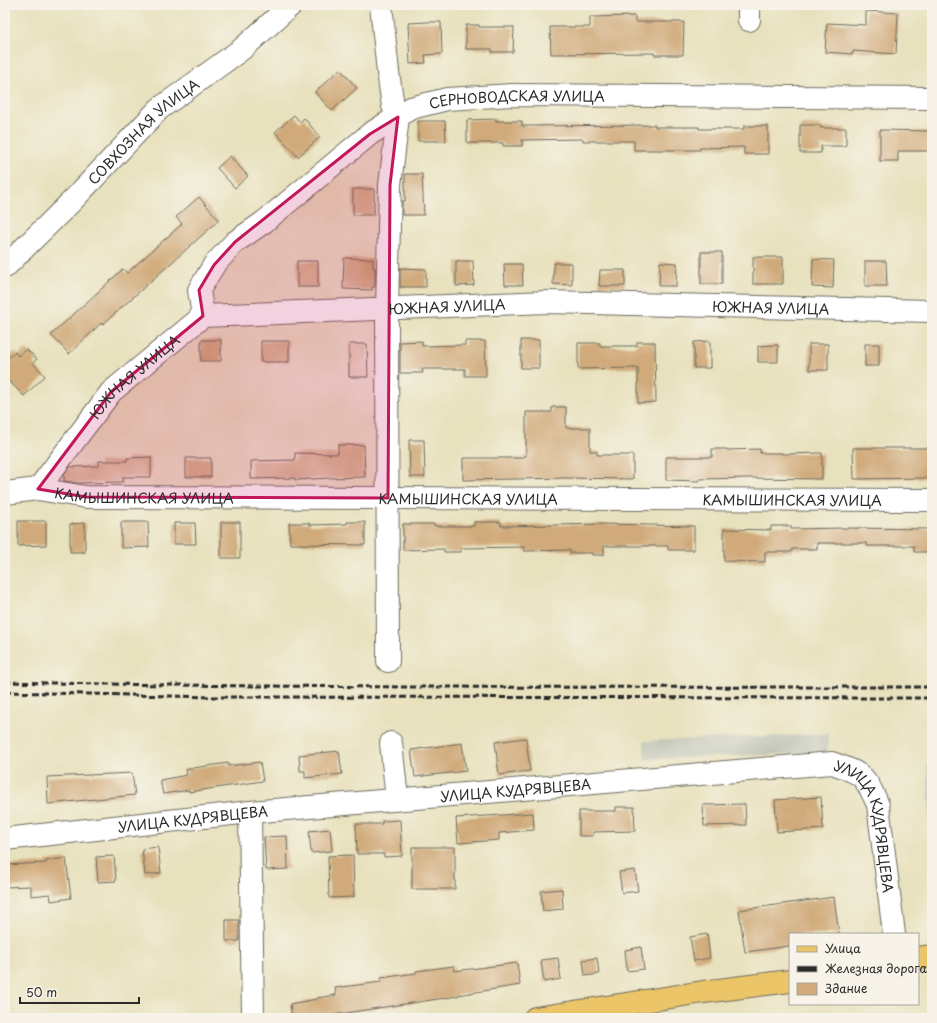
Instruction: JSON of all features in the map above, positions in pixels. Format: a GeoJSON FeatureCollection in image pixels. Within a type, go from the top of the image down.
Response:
{"type":"FeatureCollection","features":[{"type":"Feature","properties":{"kind":"main road"},"geometry":{"type":"LineString","coordinates":[[919,958],[932,956]]}},
{"type":"Feature","properties":{"kind":"main road"},"geometry":{"type":"LineString","coordinates":[[536,1018],[703,992],[789,981]]}},
{"type":"Feature","properties":{"kind":"street","name":"СОВХОЗНАЯ УЛИЦА"},"geometry":{"type":"LineString","coordinates":[[5,267],[72,201],[159,109],[242,49],[291,5]]}},
{"type":"Feature","properties":{"kind":"street"},"geometry":{"type":"LineString","coordinates":[[381,5],[393,106],[398,117],[390,185],[387,309],[388,661]]}},
{"type":"Feature","properties":{"kind":"street","name":"СЕРНОВОДСКАЯ УЛИЦА"},"geometry":{"type":"LineString","coordinates":[[202,316],[199,290],[214,265],[235,242],[264,222],[370,134],[411,108],[447,99],[512,95],[932,98]]}},
{"type":"Feature","properties":{"kind":"street","name":"ЮЖНАЯ УЛИЦА"},"geometry":{"type":"LineString","coordinates":[[38,489],[111,392],[202,316],[547,302],[932,311]]}},
{"type":"Feature","properties":{"kind":"street","name":"КАМЫШИНСКАЯ УЛИЦА"},"geometry":{"type":"LineString","coordinates":[[5,493],[38,489],[86,497],[932,500]]}},
{"type":"Feature","properties":{"kind":"street"},"geometry":{"type":"LineString","coordinates":[[391,743],[396,799]]}},
{"type":"Feature","properties":{"kind":"street","name":"УЛИЦА КУДРЯВЦЕВА"},"geometry":{"type":"LineString","coordinates":[[5,839],[250,812],[832,763],[862,775],[871,789],[878,805],[894,933]]}},
{"type":"Feature","properties":{"kind":"street"},"geometry":{"type":"LineString","coordinates":[[250,812],[253,1018]]}},
{"type":"Feature","properties":{"kind":"highlighted area"},"geometry":{"type":"Polygon","coordinates":[[[398,117],[390,185],[388,498],[86,497],[38,489],[111,392],[203,316],[199,290],[214,265],[235,242],[370,134],[398,117]]]}},
{"type":"Feature","properties":{"kind":"shaded area"},"geometry":{"type":"Polygon","coordinates":[[[828,734],[828,753],[645,759],[644,741],[828,734]]]}},
{"type":"Feature","properties":{"kind":"shaded area"},"geometry":{"type":"Polygon","coordinates":[[[932,762],[932,874],[927,763],[932,762]]]}},
{"type":"Feature","properties":{"kind":"building"},"geometry":{"type":"Polygon","coordinates":[[[866,11],[898,13],[896,54],[853,51],[853,54],[825,52],[827,23],[866,25],[866,11]]]}},
{"type":"Feature","properties":{"kind":"building"},"geometry":{"type":"Polygon","coordinates":[[[635,16],[635,22],[684,22],[683,55],[654,55],[654,53],[551,54],[550,27],[590,27],[590,17],[635,16]]]}},
{"type":"Feature","properties":{"kind":"building"},"geometry":{"type":"Polygon","coordinates":[[[441,22],[442,54],[425,55],[426,63],[410,64],[408,23],[441,22]]]}},
{"type":"Feature","properties":{"kind":"building"},"geometry":{"type":"Polygon","coordinates":[[[466,25],[479,25],[479,27],[514,27],[513,52],[492,52],[492,49],[466,49],[466,25]]]}},
{"type":"Feature","properties":{"kind":"building"},"geometry":{"type":"Polygon","coordinates":[[[340,69],[357,88],[332,111],[315,92],[340,69]]]}},
{"type":"Feature","properties":{"kind":"building"},"geometry":{"type":"Polygon","coordinates":[[[294,115],[300,122],[304,118],[320,137],[298,157],[275,132],[294,115]]]}},
{"type":"Feature","properties":{"kind":"building"},"geometry":{"type":"Polygon","coordinates":[[[496,119],[496,121],[522,121],[522,126],[655,125],[655,127],[699,127],[699,129],[744,129],[744,126],[768,126],[768,154],[744,154],[744,147],[700,148],[700,150],[634,150],[634,141],[583,141],[583,139],[522,140],[522,146],[503,146],[503,143],[467,143],[467,120],[496,119]]]}},
{"type":"Feature","properties":{"kind":"building"},"geometry":{"type":"Polygon","coordinates":[[[418,121],[445,121],[446,141],[418,141],[418,121]]]}},
{"type":"Feature","properties":{"kind":"building"},"geometry":{"type":"Polygon","coordinates":[[[800,125],[821,125],[821,128],[846,128],[846,146],[821,146],[821,153],[800,153],[800,125]]]}},
{"type":"Feature","properties":{"kind":"building"},"geometry":{"type":"Polygon","coordinates":[[[880,130],[932,131],[932,151],[898,151],[898,161],[880,161],[880,130]]]}},
{"type":"Feature","properties":{"kind":"building"},"geometry":{"type":"Polygon","coordinates":[[[230,156],[248,176],[235,188],[217,168],[230,156]]]}},
{"type":"Feature","properties":{"kind":"building"},"geometry":{"type":"Polygon","coordinates":[[[405,174],[422,174],[424,215],[402,215],[402,201],[405,201],[405,174]]]}},
{"type":"Feature","properties":{"kind":"building"},"geometry":{"type":"Polygon","coordinates":[[[353,189],[374,189],[374,215],[353,215],[353,189]]]}},
{"type":"Feature","properties":{"kind":"building"},"geometry":{"type":"Polygon","coordinates":[[[199,197],[219,220],[102,325],[101,323],[69,354],[51,335],[123,269],[127,273],[182,224],[176,217],[199,197]]]}},
{"type":"Feature","properties":{"kind":"building"},"geometry":{"type":"Polygon","coordinates":[[[701,252],[722,252],[722,284],[701,284],[701,252]]]}},
{"type":"Feature","properties":{"kind":"building"},"geometry":{"type":"Polygon","coordinates":[[[753,257],[783,257],[783,284],[753,284],[753,257]]]}},
{"type":"Feature","properties":{"kind":"building"},"geometry":{"type":"Polygon","coordinates":[[[344,258],[373,259],[373,268],[375,268],[375,287],[372,287],[372,290],[343,289],[344,258]]]}},
{"type":"Feature","properties":{"kind":"building"},"geometry":{"type":"Polygon","coordinates":[[[813,259],[834,260],[833,288],[812,287],[813,259]]]}},
{"type":"Feature","properties":{"kind":"building"},"geometry":{"type":"Polygon","coordinates":[[[297,261],[318,261],[318,287],[297,287],[297,261]]]}},
{"type":"Feature","properties":{"kind":"building"},"geometry":{"type":"Polygon","coordinates":[[[456,261],[473,261],[474,285],[456,286],[456,261]]]}},
{"type":"Feature","properties":{"kind":"building"},"geometry":{"type":"Polygon","coordinates":[[[865,261],[886,261],[887,286],[865,286],[865,261]]]}},
{"type":"Feature","properties":{"kind":"building"},"geometry":{"type":"Polygon","coordinates":[[[660,262],[677,263],[676,286],[659,286],[660,262]]]}},
{"type":"Feature","properties":{"kind":"building"},"geometry":{"type":"Polygon","coordinates":[[[554,263],[572,263],[572,285],[553,284],[554,263]]]}},
{"type":"Feature","properties":{"kind":"building"},"geometry":{"type":"Polygon","coordinates":[[[504,264],[522,264],[523,285],[505,285],[504,264]]]}},
{"type":"Feature","properties":{"kind":"building"},"geometry":{"type":"Polygon","coordinates":[[[400,268],[426,269],[426,287],[400,287],[400,268]]]}},
{"type":"Feature","properties":{"kind":"building"},"geometry":{"type":"Polygon","coordinates":[[[600,270],[625,270],[625,286],[599,286],[600,270]]]}},
{"type":"Feature","properties":{"kind":"building"},"geometry":{"type":"Polygon","coordinates":[[[201,340],[221,340],[221,361],[201,361],[201,340]]]}},
{"type":"Feature","properties":{"kind":"building"},"geometry":{"type":"Polygon","coordinates":[[[521,340],[539,340],[539,368],[521,368],[521,340]]]}},
{"type":"Feature","properties":{"kind":"building"},"geometry":{"type":"Polygon","coordinates":[[[261,341],[289,341],[289,362],[261,362],[261,341]]]}},
{"type":"Feature","properties":{"kind":"building"},"geometry":{"type":"Polygon","coordinates":[[[422,341],[422,346],[465,345],[465,341],[485,341],[486,376],[465,376],[465,369],[422,369],[423,373],[400,373],[400,342],[422,341]]]}},
{"type":"Feature","properties":{"kind":"building"},"geometry":{"type":"Polygon","coordinates":[[[710,341],[710,368],[694,368],[694,342],[710,341]]]}},
{"type":"Feature","properties":{"kind":"building"},"geometry":{"type":"Polygon","coordinates":[[[637,342],[655,342],[656,402],[638,403],[638,368],[578,369],[578,343],[600,343],[600,346],[637,346],[637,342]]]}},
{"type":"Feature","properties":{"kind":"building"},"geometry":{"type":"Polygon","coordinates":[[[349,344],[367,344],[368,377],[349,377],[349,344]]]}},
{"type":"Feature","properties":{"kind":"building"},"geometry":{"type":"Polygon","coordinates":[[[809,344],[828,344],[828,370],[809,370],[809,344]]]}},
{"type":"Feature","properties":{"kind":"building"},"geometry":{"type":"Polygon","coordinates":[[[865,344],[879,344],[879,366],[865,366],[865,344]]]}},
{"type":"Feature","properties":{"kind":"building"},"geometry":{"type":"Polygon","coordinates":[[[778,345],[778,362],[758,362],[758,346],[778,345]]]}},
{"type":"Feature","properties":{"kind":"building"},"geometry":{"type":"Polygon","coordinates":[[[26,349],[37,359],[33,363],[45,376],[24,396],[5,377],[5,361],[15,352],[18,356],[26,349]]]}},
{"type":"Feature","properties":{"kind":"building"},"geometry":{"type":"Polygon","coordinates":[[[552,407],[566,407],[566,428],[590,428],[590,451],[597,451],[597,455],[633,455],[633,479],[566,478],[463,480],[463,458],[523,458],[523,456],[526,456],[526,412],[552,412],[552,407]]]}},
{"type":"Feature","properties":{"kind":"building"},"geometry":{"type":"Polygon","coordinates":[[[409,440],[424,440],[425,477],[410,477],[409,440]]]}},
{"type":"Feature","properties":{"kind":"building"},"geometry":{"type":"Polygon","coordinates":[[[338,445],[364,445],[365,477],[295,480],[295,478],[251,479],[251,461],[295,460],[295,453],[338,454],[338,445]]]}},
{"type":"Feature","properties":{"kind":"building"},"geometry":{"type":"Polygon","coordinates":[[[853,448],[932,448],[932,478],[854,479],[853,448]]]}},
{"type":"Feature","properties":{"kind":"building"},"geometry":{"type":"Polygon","coordinates":[[[712,449],[760,449],[760,453],[782,454],[822,453],[822,479],[750,478],[699,479],[699,481],[666,480],[666,457],[712,457],[712,449]]]}},
{"type":"Feature","properties":{"kind":"building"},"geometry":{"type":"Polygon","coordinates":[[[151,457],[151,477],[123,477],[123,482],[77,483],[64,481],[64,475],[70,467],[99,466],[99,461],[127,461],[127,458],[151,457]]]}},
{"type":"Feature","properties":{"kind":"building"},"geometry":{"type":"Polygon","coordinates":[[[186,458],[211,458],[211,477],[186,477],[186,458]]]}},
{"type":"Feature","properties":{"kind":"building"},"geometry":{"type":"Polygon","coordinates":[[[18,521],[46,521],[46,545],[18,546],[18,521]]]}},
{"type":"Feature","properties":{"kind":"building"},"geometry":{"type":"Polygon","coordinates":[[[121,522],[148,522],[149,547],[121,548],[121,522]]]}},
{"type":"Feature","properties":{"kind":"building"},"geometry":{"type":"Polygon","coordinates":[[[221,522],[240,522],[240,558],[221,558],[221,522]]]}},
{"type":"Feature","properties":{"kind":"building"},"geometry":{"type":"Polygon","coordinates":[[[347,522],[365,522],[365,545],[290,544],[289,523],[309,523],[310,525],[347,524],[347,522]]]}},
{"type":"Feature","properties":{"kind":"building"},"geometry":{"type":"Polygon","coordinates":[[[474,522],[501,522],[501,526],[604,524],[694,526],[694,550],[668,550],[668,546],[604,546],[604,555],[592,555],[592,553],[570,553],[570,550],[524,551],[524,547],[461,548],[461,552],[444,552],[444,549],[403,550],[403,524],[474,526],[474,522]]]}},
{"type":"Feature","properties":{"kind":"building"},"geometry":{"type":"Polygon","coordinates":[[[85,523],[85,552],[70,552],[70,524],[85,523]]]}},
{"type":"Feature","properties":{"kind":"building"},"geometry":{"type":"Polygon","coordinates":[[[174,523],[195,523],[196,544],[174,544],[174,523]]]}},
{"type":"Feature","properties":{"kind":"building"},"geometry":{"type":"Polygon","coordinates":[[[771,526],[791,526],[791,529],[932,529],[932,552],[914,552],[914,546],[867,546],[867,543],[817,543],[817,549],[792,549],[792,552],[765,552],[765,562],[724,561],[724,529],[771,530],[771,526]]]}},
{"type":"Feature","properties":{"kind":"building"},"geometry":{"type":"Polygon","coordinates":[[[526,738],[530,771],[499,775],[495,742],[526,738]]]}},
{"type":"Feature","properties":{"kind":"building"},"geometry":{"type":"Polygon","coordinates":[[[462,743],[466,771],[415,777],[411,750],[462,743]]]}},
{"type":"Feature","properties":{"kind":"building"},"geometry":{"type":"Polygon","coordinates":[[[339,751],[342,774],[305,778],[305,771],[300,771],[299,755],[339,751]]]}},
{"type":"Feature","properties":{"kind":"building"},"geometry":{"type":"Polygon","coordinates":[[[260,762],[263,781],[189,792],[189,790],[163,794],[160,780],[187,775],[186,769],[228,763],[228,766],[260,762]]]}},
{"type":"Feature","properties":{"kind":"building"},"geometry":{"type":"Polygon","coordinates":[[[132,773],[135,795],[48,804],[47,777],[132,773]]]}},
{"type":"Feature","properties":{"kind":"building"},"geometry":{"type":"Polygon","coordinates":[[[821,797],[823,829],[777,832],[775,800],[821,797]]]}},
{"type":"Feature","properties":{"kind":"building"},"geometry":{"type":"Polygon","coordinates":[[[745,804],[746,825],[704,826],[703,805],[745,804]]]}},
{"type":"Feature","properties":{"kind":"building"},"geometry":{"type":"Polygon","coordinates":[[[616,807],[634,807],[635,831],[593,832],[593,836],[579,836],[579,811],[616,811],[616,807]]]}},
{"type":"Feature","properties":{"kind":"building"},"geometry":{"type":"Polygon","coordinates":[[[533,813],[534,830],[499,833],[499,840],[458,843],[456,818],[533,813]]]}},
{"type":"Feature","properties":{"kind":"building"},"geometry":{"type":"Polygon","coordinates":[[[400,820],[402,856],[384,857],[384,854],[357,854],[356,824],[382,824],[382,821],[400,820]]]}},
{"type":"Feature","properties":{"kind":"building"},"geometry":{"type":"Polygon","coordinates":[[[330,829],[332,851],[311,853],[309,831],[330,829]]]}},
{"type":"Feature","properties":{"kind":"building"},"geometry":{"type":"Polygon","coordinates":[[[287,836],[288,869],[266,870],[264,837],[287,836]]]}},
{"type":"Feature","properties":{"kind":"building"},"geometry":{"type":"Polygon","coordinates":[[[158,847],[161,873],[145,875],[142,849],[158,847]]]}},
{"type":"Feature","properties":{"kind":"building"},"geometry":{"type":"Polygon","coordinates":[[[412,847],[455,847],[455,889],[412,889],[412,847]]]}},
{"type":"Feature","properties":{"kind":"building"},"geometry":{"type":"Polygon","coordinates":[[[353,855],[354,897],[329,898],[328,856],[353,855]]]}},
{"type":"Feature","properties":{"kind":"building"},"geometry":{"type":"Polygon","coordinates":[[[114,856],[116,881],[98,882],[96,857],[114,856]]]}},
{"type":"Feature","properties":{"kind":"building"},"geometry":{"type":"Polygon","coordinates":[[[66,858],[71,898],[51,901],[50,894],[31,896],[31,886],[5,887],[5,865],[46,863],[46,861],[66,858]]]}},
{"type":"Feature","properties":{"kind":"building"},"geometry":{"type":"Polygon","coordinates":[[[635,870],[638,891],[622,893],[619,872],[635,870]]]}},
{"type":"Feature","properties":{"kind":"building"},"geometry":{"type":"Polygon","coordinates":[[[562,889],[563,909],[543,911],[541,891],[562,889]]]}},
{"type":"Feature","properties":{"kind":"building"},"geometry":{"type":"Polygon","coordinates":[[[834,897],[839,933],[789,933],[789,946],[745,952],[739,910],[834,897]]]}},
{"type":"Feature","properties":{"kind":"building"},"geometry":{"type":"Polygon","coordinates":[[[226,920],[239,920],[239,941],[226,941],[226,920]]]}},
{"type":"Feature","properties":{"kind":"building"},"geometry":{"type":"Polygon","coordinates":[[[707,934],[710,958],[694,961],[690,937],[707,934]]]}},
{"type":"Feature","properties":{"kind":"building"},"geometry":{"type":"Polygon","coordinates":[[[641,947],[644,969],[627,971],[625,950],[641,947]]]}},
{"type":"Feature","properties":{"kind":"building"},"geometry":{"type":"Polygon","coordinates":[[[558,958],[561,979],[544,982],[541,960],[558,958]]]}},
{"type":"Feature","properties":{"kind":"building"},"geometry":{"type":"Polygon","coordinates":[[[597,958],[599,974],[585,976],[583,960],[597,958]]]}},
{"type":"Feature","properties":{"kind":"building"},"geometry":{"type":"Polygon","coordinates":[[[517,963],[520,985],[332,1015],[332,1018],[292,1018],[290,1004],[336,995],[335,988],[381,982],[381,978],[416,973],[416,971],[454,966],[455,971],[517,963]]]}},
{"type":"Feature","properties":{"kind":"railway"},"geometry":{"type":"LineString","coordinates":[[5,682],[353,687],[932,687]]}},
{"type":"Feature","properties":{"kind":"railway"},"geometry":{"type":"LineString","coordinates":[[5,692],[212,697],[932,698]]}}]}
